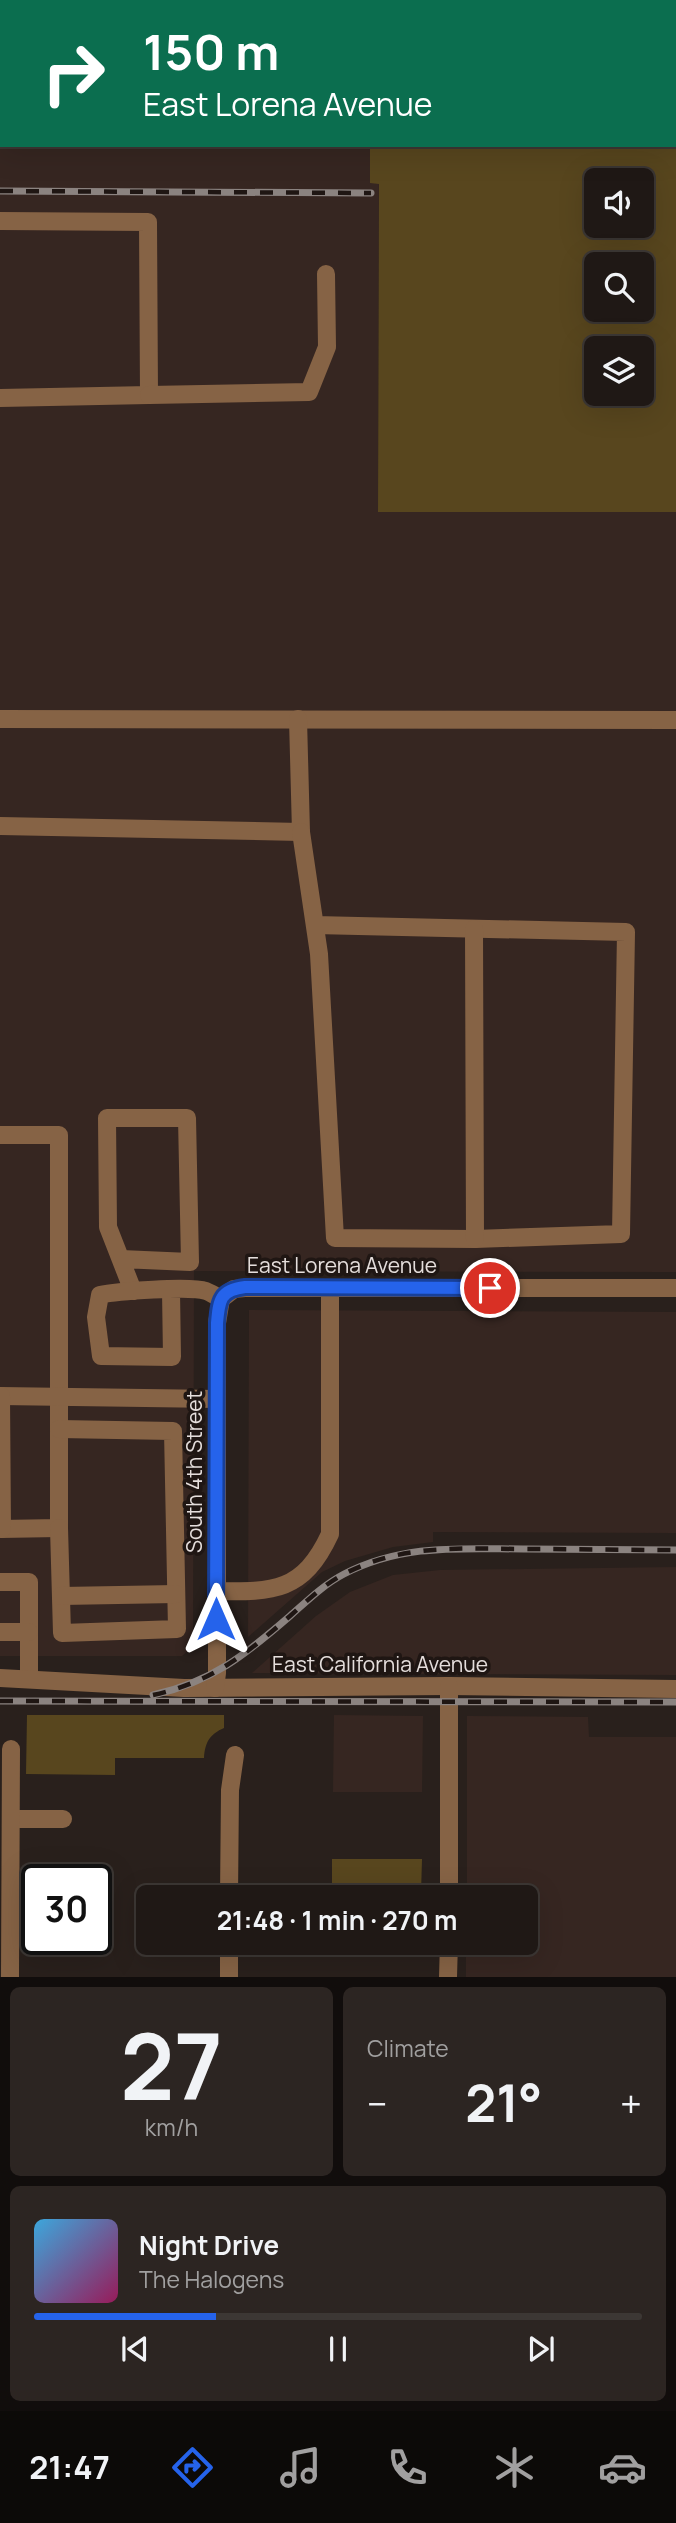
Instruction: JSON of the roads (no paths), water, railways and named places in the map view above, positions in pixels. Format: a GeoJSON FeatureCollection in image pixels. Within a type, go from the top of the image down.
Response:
{"type":"FeatureCollection","features":[{"type":"Feature","properties":{"kind":"street"},"geometry":{"type":"LineString","coordinates":[[0,221],[148,222],[149,395]]}},
{"type":"Feature","properties":{"kind":"street"},"geometry":{"type":"LineString","coordinates":[[0,398],[309,392],[327,347],[326,274]]}},
{"type":"Feature","properties":{"kind":"street"},"geometry":{"type":"LineString","coordinates":[[0,719],[676,720]]}},
{"type":"Feature","properties":{"kind":"street"},"geometry":{"type":"LineString","coordinates":[[298,719],[301,832],[319,954],[335,1237],[475,1238],[621,1234],[626,932],[315,925]]}},
{"type":"Feature","properties":{"kind":"street"},"geometry":{"type":"LineString","coordinates":[[0,827],[301,832]]}},
{"type":"Feature","properties":{"kind":"street"},"geometry":{"type":"LineString","coordinates":[[474,929],[475,1238]]}},
{"type":"Feature","properties":{"kind":"street"},"geometry":{"type":"LineString","coordinates":[[121,1259],[190,1262],[187,1118],[107,1118],[108,1227],[133,1291]]}},
{"type":"Feature","properties":{"kind":"street"},"geometry":{"type":"LineString","coordinates":[[0,1135],[59,1135],[59,1397],[59,1429],[59,1528],[62,1633],[177,1629],[173,1431],[59,1429]]}},
{"type":"Feature","properties":{"kind":"street"},"geometry":{"type":"LineString","coordinates":[[216,1591],[258,1592],[293,1583],[320,1555],[330,1534],[330,1288]]}},
{"type":"Feature","properties":{"kind":"street","name":"East Lorena Avenue"},"geometry":{"type":"LineString","coordinates":[[221,1299],[234,1289],[676,1289]]}},
{"type":"Feature","properties":{"kind":"street"},"geometry":{"type":"LineString","coordinates":[[171,1290],[172,1357],[101,1356],[96,1317],[100,1295],[114,1291],[171,1290],[204,1290],[221,1299]]}},
{"type":"Feature","properties":{"kind":"street","name":"South 4th Street"},"geometry":{"type":"LineString","coordinates":[[215,1688],[217,1323],[221,1299]]}},
{"type":"Feature","properties":{"kind":"street"},"geometry":{"type":"LineString","coordinates":[[59,1528],[1,1529],[1,1396],[217,1399]]}},
{"type":"Feature","properties":{"kind":"street"},"geometry":{"type":"LineString","coordinates":[[0,1582],[29,1582],[29,1679]]}},
{"type":"Feature","properties":{"kind":"street"},"geometry":{"type":"LineString","coordinates":[[61,1596],[176,1594]]}},
{"type":"Feature","properties":{"kind":"street"},"geometry":{"type":"LineString","coordinates":[[0,1632],[29,1632]]}},
{"type":"Feature","properties":{"kind":"street","name":"East California Avenue"},"geometry":{"type":"LineString","coordinates":[[0,1678],[215,1688],[449,1686],[676,1689]]}},
{"type":"Feature","properties":{"kind":"street"},"geometry":{"type":"LineString","coordinates":[[449,1686],[449,1885]]}},
{"type":"Feature","properties":{"kind":"street"},"geometry":{"type":"LineString","coordinates":[[10,1977],[11,1749]]}},
{"type":"Feature","properties":{"kind":"street"},"geometry":{"type":"LineString","coordinates":[[229,1885],[230,1790],[235,1755]]}},
{"type":"Feature","properties":{"kind":"street"},"geometry":{"type":"LineString","coordinates":[[11,1819],[62,1819]]}},
{"type":"Feature","properties":{"kind":"street"},"geometry":{"type":"LineString","coordinates":[[229,1955],[229,1977]]}},
{"type":"Feature","properties":{"kind":"street"},"geometry":{"type":"LineString","coordinates":[[448,1977],[449,1955]]}},
{"type":"Feature","properties":{"kind":"railway"},"geometry":{"type":"LineString","coordinates":[[0,191],[371,193]]}},
{"type":"Feature","properties":{"kind":"railway"},"geometry":{"type":"LineString","coordinates":[[153,1695],[210,1675],[258,1643],[329,1583],[366,1564],[389,1557],[411,1552],[456,1549],[676,1550]]}},
{"type":"Feature","properties":{"kind":"railway"},"geometry":{"type":"LineString","coordinates":[[0,1701],[676,1702]]}}]}
